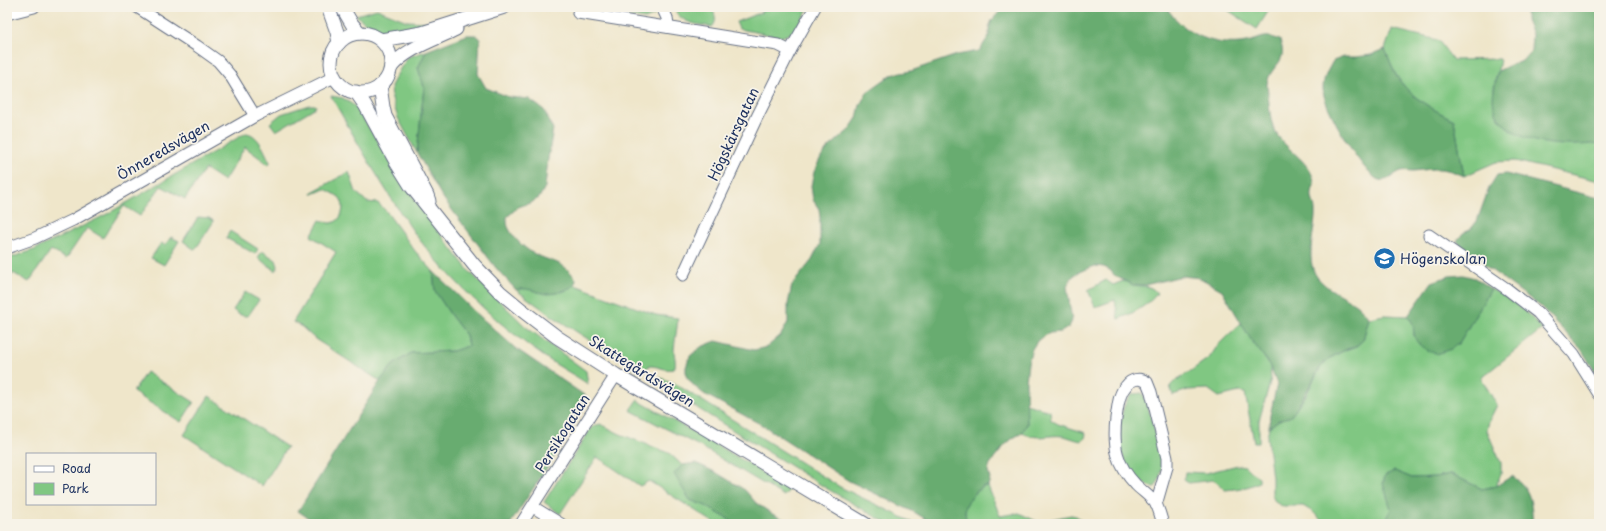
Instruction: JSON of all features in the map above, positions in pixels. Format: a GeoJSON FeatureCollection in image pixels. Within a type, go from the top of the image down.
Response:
{"type":"FeatureCollection","features":[{"type":"Feature","properties":{"kind":"street"},"geometry":{"type":"LineString","coordinates":[[7,14],[34,7]]}},
{"type":"Feature","properties":{"kind":"street"},"geometry":{"type":"LineString","coordinates":[[137,7],[218,61],[230,75],[254,116]]}},
{"type":"Feature","properties":{"kind":"street"},"geometry":{"type":"LineString","coordinates":[[328,7],[337,32],[339,43]]}},
{"type":"Feature","properties":{"kind":"street"},"geometry":{"type":"LineString","coordinates":[[342,7],[352,24],[360,33]]}},
{"type":"Feature","properties":{"kind":"street"},"geometry":{"type":"LineString","coordinates":[[662,7],[667,18],[668,27]]}},
{"type":"Feature","properties":{"kind":"street","name":"Högskärsgatan"},"geometry":{"type":"LineString","coordinates":[[683,275],[757,117],[790,51],[815,7]]}},
{"type":"Feature","properties":{"kind":"street"},"geometry":{"type":"LineString","coordinates":[[381,40],[422,33],[501,8]]}},
{"type":"Feature","properties":{"kind":"street"},"geometry":{"type":"LineString","coordinates":[[356,92],[370,92],[380,86],[386,80],[391,67],[397,60],[411,50],[501,8]]}},
{"type":"Feature","properties":{"kind":"street"},"geometry":{"type":"LineString","coordinates":[[578,13],[778,45],[790,51]]}},
{"type":"Feature","properties":{"kind":"street"},"geometry":{"type":"LineString","coordinates":[[334,77],[332,69],[332,56],[339,43],[350,35],[360,33],[370,34],[381,40],[390,53],[391,67]]}},
{"type":"Feature","properties":{"kind":"street","name":"Önneredsvägen"},"geometry":{"type":"LineString","coordinates":[[7,248],[35,238],[73,220],[254,116],[334,77]]}},
{"type":"Feature","properties":{"kind":"street","name":"Skattegårdsvägen"},"geometry":{"type":"LineString","coordinates":[[334,77],[343,87],[356,92],[366,106],[407,180],[466,257],[500,292],[557,337],[616,375],[865,524]]}},
{"type":"Feature","properties":{"kind":"street","name":"Skattegårdsvägen"},"geometry":{"type":"LineString","coordinates":[[380,86],[382,107],[385,116],[427,195],[431,210]]}},
{"type":"Feature","properties":{"kind":"street"},"geometry":{"type":"LineString","coordinates":[[1429,235],[1507,289],[1538,313],[1574,354],[1599,394]]}},
{"type":"Feature","properties":{"kind":"street","name":"Persikogatan"},"geometry":{"type":"LineString","coordinates":[[521,524],[616,375]]}},
{"type":"Feature","properties":{"kind":"street"},"geometry":{"type":"LineString","coordinates":[[1156,505],[1167,468],[1167,458],[1151,392],[1147,382],[1143,379],[1139,379],[1126,385],[1121,394],[1114,433],[1116,452],[1121,466],[1130,478],[1156,505],[1164,524]]}},
{"type":"Feature","properties":{"kind":"street"},"geometry":{"type":"LineString","coordinates":[[533,507],[561,524]]}},
{"type":"Feature","properties":{"kind":"green space"},"geometry":{"type":"Polygon","coordinates":[[[597,7],[655,7],[655,15],[645,19],[601,12],[597,7]]]}},
{"type":"Feature","properties":{"kind":"green space"},"geometry":{"type":"Polygon","coordinates":[[[673,7],[711,7],[715,15],[714,25],[712,27],[695,24],[685,20],[676,13],[673,7]]]}},
{"type":"Feature","properties":{"kind":"green space"},"geometry":{"type":"Polygon","coordinates":[[[761,7],[809,7],[795,32],[781,37],[739,29],[736,22],[762,12],[761,7]]]}},
{"type":"Feature","properties":{"kind":"green space"},"geometry":{"type":"Polygon","coordinates":[[[1004,7],[1166,7],[1173,17],[1191,32],[1212,41],[1235,43],[1247,42],[1263,37],[1270,37],[1280,40],[1282,48],[1281,60],[1269,77],[1267,84],[1270,114],[1274,129],[1278,136],[1302,160],[1314,181],[1312,195],[1315,209],[1315,219],[1311,253],[1313,270],[1321,282],[1357,305],[1369,318],[1363,340],[1355,347],[1347,349],[1328,359],[1320,368],[1291,416],[1279,420],[1269,427],[1270,415],[1277,384],[1268,362],[1251,340],[1222,290],[1200,278],[1182,276],[1145,285],[1133,285],[1115,276],[1110,270],[1104,267],[1095,266],[1079,272],[1072,277],[1067,286],[1072,321],[1069,327],[1061,332],[1050,333],[1038,340],[1032,349],[1028,363],[1026,382],[1027,424],[1022,433],[1005,445],[990,464],[988,472],[990,479],[988,486],[983,486],[969,500],[965,507],[965,524],[934,524],[914,512],[849,481],[764,426],[704,394],[694,386],[686,376],[686,367],[690,356],[701,347],[716,341],[754,350],[767,347],[781,335],[788,322],[788,304],[792,285],[812,260],[820,244],[819,209],[813,200],[811,186],[814,172],[820,159],[827,149],[849,130],[857,118],[860,105],[867,92],[891,75],[911,71],[957,55],[979,51],[989,36],[989,28],[992,20],[1004,7]]]}},
{"type":"Feature","properties":{"kind":"green space"},"geometry":{"type":"Polygon","coordinates":[[[1223,7],[1271,7],[1257,29],[1223,7]]]}},
{"type":"Feature","properties":{"kind":"green space"},"geometry":{"type":"Polygon","coordinates":[[[1526,7],[1599,7],[1599,143],[1586,145],[1555,144],[1539,142],[1524,137],[1511,130],[1501,120],[1494,107],[1493,94],[1498,71],[1522,61],[1531,51],[1532,34],[1526,20],[1526,7]]]}},
{"type":"Feature","properties":{"kind":"green space"},"geometry":{"type":"Polygon","coordinates":[[[377,9],[407,21],[428,22],[425,25],[415,28],[389,32],[373,27],[356,15],[377,9]]]}},
{"type":"Feature","properties":{"kind":"green space"},"geometry":{"type":"Polygon","coordinates":[[[1392,29],[1438,40],[1453,60],[1500,59],[1494,90],[1499,111],[1506,126],[1517,133],[1539,140],[1579,144],[1599,143],[1599,181],[1515,161],[1496,162],[1464,176],[1454,120],[1429,107],[1414,96],[1401,83],[1396,75],[1385,49],[1392,29]]]}},
{"type":"Feature","properties":{"kind":"green space"},"geometry":{"type":"Polygon","coordinates":[[[467,35],[476,35],[480,38],[478,74],[486,88],[509,97],[529,99],[544,110],[553,129],[545,187],[539,198],[518,207],[507,217],[507,222],[511,233],[525,248],[543,258],[558,263],[571,273],[576,279],[575,285],[569,289],[547,294],[528,289],[516,290],[496,268],[441,195],[417,153],[424,87],[418,68],[426,51],[467,35]]]}},
{"type":"Feature","properties":{"kind":"green space"},"geometry":{"type":"Polygon","coordinates":[[[1385,49],[1396,75],[1407,90],[1429,107],[1454,120],[1464,176],[1444,169],[1433,169],[1401,171],[1386,180],[1379,180],[1372,176],[1354,154],[1329,109],[1323,89],[1326,74],[1333,61],[1344,57],[1371,55],[1385,49]]]}},
{"type":"Feature","properties":{"kind":"green space"},"geometry":{"type":"Polygon","coordinates":[[[426,51],[418,68],[424,87],[417,153],[398,118],[392,99],[391,86],[408,57],[426,51]]]}},
{"type":"Feature","properties":{"kind":"green space"},"geometry":{"type":"Polygon","coordinates":[[[331,96],[343,98],[356,107],[419,206],[469,271],[526,327],[586,371],[588,384],[548,359],[507,329],[440,265],[413,231],[391,198],[360,148],[331,96]]]}},
{"type":"Feature","properties":{"kind":"green space"},"geometry":{"type":"Polygon","coordinates":[[[309,105],[315,105],[316,107],[276,131],[270,123],[281,114],[309,105]]]}},
{"type":"Feature","properties":{"kind":"green space"},"geometry":{"type":"Polygon","coordinates":[[[246,133],[251,134],[258,140],[270,162],[269,165],[245,147],[224,181],[205,169],[185,199],[161,186],[140,216],[124,206],[103,238],[87,228],[66,259],[51,250],[29,282],[13,273],[7,283],[7,259],[34,250],[109,213],[246,133]]]}},
{"type":"Feature","properties":{"kind":"green space"},"geometry":{"type":"Polygon","coordinates":[[[349,172],[356,192],[367,202],[378,203],[386,211],[415,251],[433,271],[435,291],[466,335],[468,346],[453,351],[411,353],[393,365],[380,381],[315,339],[302,327],[293,322],[336,252],[311,236],[320,220],[329,223],[333,222],[340,217],[343,209],[343,205],[339,197],[325,189],[313,194],[312,192],[349,172]]]}},
{"type":"Feature","properties":{"kind":"green space"},"geometry":{"type":"Polygon","coordinates":[[[1506,174],[1599,198],[1599,378],[1581,349],[1540,306],[1464,250],[1457,241],[1463,233],[1470,230],[1477,221],[1489,188],[1497,175],[1506,174]]]}},
{"type":"Feature","properties":{"kind":"green space"},"geometry":{"type":"Polygon","coordinates":[[[198,217],[209,218],[214,221],[195,250],[183,241],[198,217]]]}},
{"type":"Feature","properties":{"kind":"green space"},"geometry":{"type":"Polygon","coordinates":[[[230,231],[258,249],[255,254],[226,238],[230,231]]]}},
{"type":"Feature","properties":{"kind":"green space"},"geometry":{"type":"Polygon","coordinates":[[[171,237],[179,241],[164,265],[151,258],[161,243],[165,245],[171,237]]]}},
{"type":"Feature","properties":{"kind":"green space"},"geometry":{"type":"Polygon","coordinates":[[[262,251],[276,260],[278,266],[276,271],[258,258],[262,251]]]}},
{"type":"Feature","properties":{"kind":"green space"},"geometry":{"type":"Polygon","coordinates":[[[433,271],[515,348],[587,397],[582,411],[560,448],[510,524],[310,524],[310,519],[298,511],[380,381],[393,365],[411,353],[453,351],[468,346],[466,335],[435,291],[433,271]]]}},
{"type":"Feature","properties":{"kind":"green space"},"geometry":{"type":"Polygon","coordinates":[[[1463,275],[1475,278],[1491,289],[1459,343],[1451,349],[1437,354],[1429,351],[1417,342],[1412,323],[1408,316],[1432,282],[1449,276],[1463,275]]]}},
{"type":"Feature","properties":{"kind":"green space"},"geometry":{"type":"Polygon","coordinates":[[[1106,280],[1113,285],[1125,281],[1133,285],[1149,287],[1157,293],[1145,305],[1118,319],[1115,300],[1095,307],[1088,290],[1106,280]]]}},
{"type":"Feature","properties":{"kind":"green space"},"geometry":{"type":"Polygon","coordinates":[[[575,285],[656,315],[678,318],[674,350],[674,369],[649,366],[641,373],[552,316],[516,290],[530,289],[558,293],[575,285]]]}},
{"type":"Feature","properties":{"kind":"green space"},"geometry":{"type":"Polygon","coordinates":[[[1491,289],[1519,306],[1542,329],[1481,378],[1497,405],[1489,421],[1487,431],[1501,463],[1501,474],[1496,486],[1482,489],[1451,474],[1436,477],[1412,478],[1394,471],[1391,510],[1386,518],[1386,524],[1341,524],[1333,520],[1323,522],[1313,512],[1303,506],[1282,506],[1275,502],[1272,495],[1272,478],[1267,437],[1269,427],[1279,420],[1291,416],[1306,395],[1320,368],[1328,359],[1347,349],[1355,347],[1363,340],[1369,318],[1384,315],[1408,316],[1414,324],[1414,336],[1459,343],[1491,289]]]}},
{"type":"Feature","properties":{"kind":"green space"},"geometry":{"type":"Polygon","coordinates":[[[245,292],[259,300],[248,316],[243,316],[233,310],[245,292]]]}},
{"type":"Feature","properties":{"kind":"green space"},"geometry":{"type":"Polygon","coordinates":[[[1241,323],[1270,366],[1271,379],[1259,421],[1259,442],[1254,442],[1245,393],[1239,392],[1219,397],[1208,389],[1188,390],[1173,395],[1170,386],[1176,380],[1210,357],[1218,345],[1241,323]]]}},
{"type":"Feature","properties":{"kind":"green space"},"geometry":{"type":"Polygon","coordinates":[[[146,372],[194,402],[181,422],[133,392],[146,372]]]}},
{"type":"Feature","properties":{"kind":"green space"},"geometry":{"type":"Polygon","coordinates":[[[661,378],[674,383],[840,487],[910,521],[913,524],[888,524],[826,488],[652,380],[661,378]]]}},
{"type":"Feature","properties":{"kind":"green space"},"geometry":{"type":"Polygon","coordinates":[[[1142,393],[1151,417],[1162,462],[1158,483],[1155,487],[1144,483],[1133,473],[1122,455],[1120,444],[1121,419],[1125,404],[1133,394],[1142,393]]]}},
{"type":"Feature","properties":{"kind":"green space"},"geometry":{"type":"Polygon","coordinates":[[[209,396],[287,447],[262,486],[184,435],[209,396]]]}},
{"type":"Feature","properties":{"kind":"green space"},"geometry":{"type":"Polygon","coordinates":[[[637,400],[748,463],[789,490],[784,496],[703,448],[630,410],[637,400]]]}},
{"type":"Feature","properties":{"kind":"green space"},"geometry":{"type":"Polygon","coordinates":[[[1026,404],[1050,411],[1051,420],[1058,424],[1086,433],[1085,439],[1081,441],[1063,436],[1034,437],[1022,433],[1027,424],[1026,404]]]}},
{"type":"Feature","properties":{"kind":"green space"},"geometry":{"type":"Polygon","coordinates":[[[600,424],[620,434],[669,453],[682,465],[675,474],[690,500],[706,506],[737,524],[716,524],[649,481],[640,486],[597,457],[560,514],[544,502],[591,428],[600,424]]]}},
{"type":"Feature","properties":{"kind":"green space"},"geometry":{"type":"Polygon","coordinates":[[[696,463],[717,473],[745,490],[756,503],[774,515],[795,524],[737,524],[706,506],[690,500],[674,474],[682,465],[696,463]]]}},
{"type":"Feature","properties":{"kind":"green space"},"geometry":{"type":"Polygon","coordinates":[[[1238,465],[1245,466],[1259,477],[1259,482],[1247,487],[1225,490],[1214,480],[1189,483],[1185,481],[1184,478],[1185,472],[1206,473],[1238,465]]]}},
{"type":"Feature","properties":{"kind":"green space"},"geometry":{"type":"Polygon","coordinates":[[[1395,471],[1412,478],[1436,477],[1451,474],[1482,489],[1496,486],[1512,476],[1519,481],[1527,491],[1531,503],[1533,524],[1386,524],[1386,518],[1391,509],[1383,484],[1385,475],[1395,471]]]}},
{"type":"Feature","properties":{"kind":"green space"},"geometry":{"type":"Polygon","coordinates":[[[984,486],[988,486],[1000,516],[1019,513],[1038,522],[1071,515],[1076,516],[1082,521],[1081,524],[965,524],[965,507],[974,494],[984,486]]]}},
{"type":"Feature","properties":{"kind":"place","name":"Högenskolan"},"geometry":{"type":"Point","coordinates":[1384,258]}}]}
